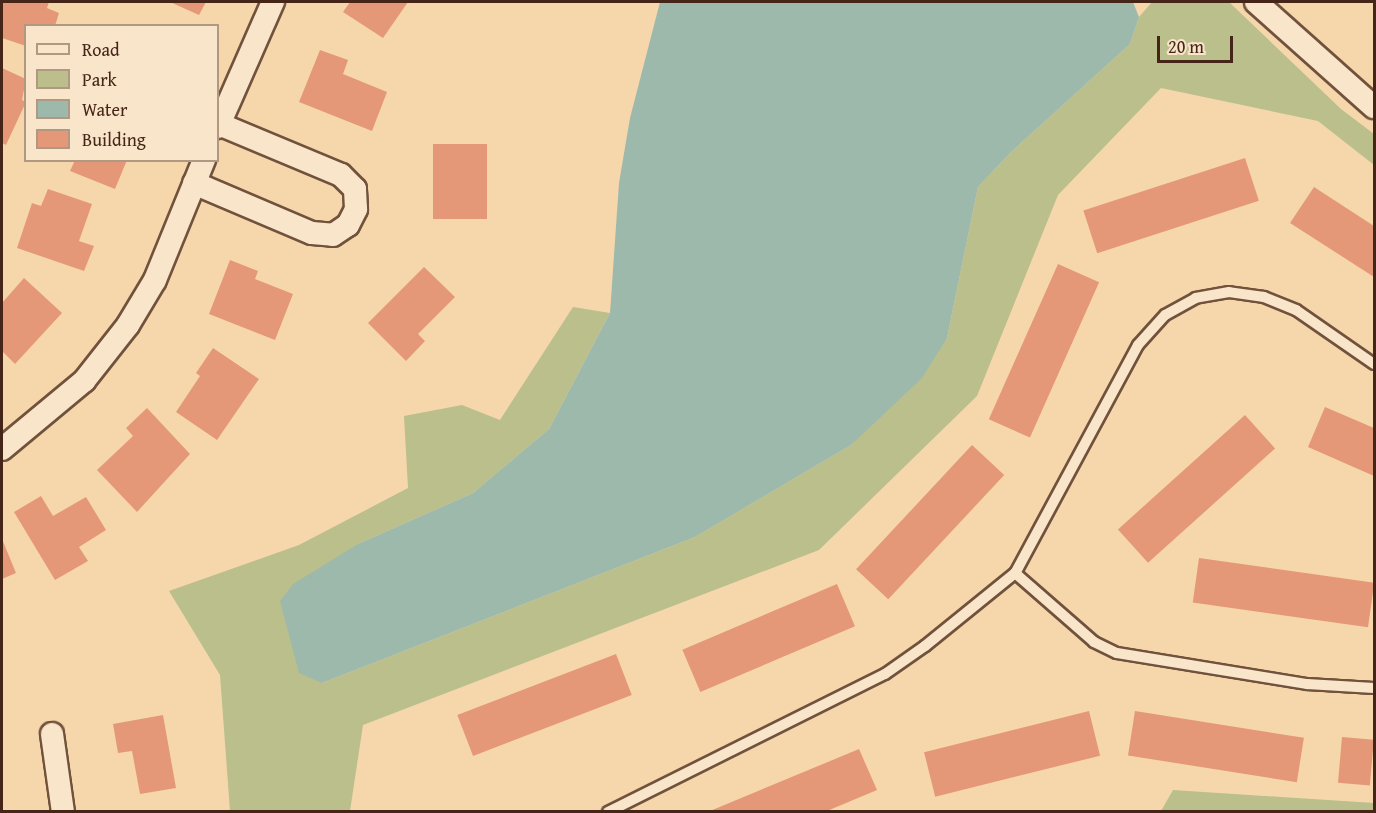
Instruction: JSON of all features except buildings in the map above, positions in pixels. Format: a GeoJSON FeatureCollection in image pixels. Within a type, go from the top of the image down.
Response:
{"type":"FeatureCollection","features":[{"type":"Feature","properties":{"kind":"street"},"geometry":{"type":"LineString","coordinates":[[219,123],[273,2]]}},
{"type":"Feature","properties":{"kind":"street"},"geometry":{"type":"LineString","coordinates":[[1256,2],[1374,107]]}},
{"type":"Feature","properties":{"kind":"street"},"geometry":{"type":"LineString","coordinates":[[194,183],[312,232],[333,235],[348,225],[356,209],[355,189],[341,175],[219,125]]}},
{"type":"Feature","properties":{"kind":"street"},"geometry":{"type":"LineString","coordinates":[[2,449],[84,381],[128,325],[155,280],[203,162]]}},
{"type":"Feature","properties":{"kind":"street"},"geometry":{"type":"LineString","coordinates":[[52,734],[63,812]]}},
{"type":"Feature","properties":{"kind":"lane"},"geometry":{"type":"LineString","coordinates":[[608,812],[885,674],[925,646],[1015,573],[1138,345],[1165,315],[1196,298],[1229,292],[1264,297],[1296,310],[1374,364]]}},
{"type":"Feature","properties":{"kind":"lane"},"geometry":{"type":"LineString","coordinates":[[1015,573],[1094,642],[1118,653],[1307,684],[1374,688]]}},
{"type":"Feature","properties":{"kind":"green space"},"geometry":{"type":"Polygon","coordinates":[[[1152,2],[1229,2],[1341,109],[1374,134],[1374,165],[1318,121],[1161,88],[1058,195],[977,396],[819,550],[363,725],[350,811],[230,811],[220,675],[169,591],[299,545],[408,488],[404,416],[462,405],[500,420],[573,307],[610,313],[549,429],[473,493],[358,544],[322,683],[695,537],[851,445],[947,338],[978,187],[1011,152],[1130,44],[1139,17],[1152,2]]]}},
{"type":"Feature","properties":{"kind":"green space"},"geometry":{"type":"Polygon","coordinates":[[[1173,790],[1374,803],[1374,811],[1161,811],[1173,790]]]}},
{"type":"Feature","properties":{"kind":"water"},"geometry":{"type":"Polygon","coordinates":[[[660,2],[1133,2],[1139,17],[1130,44],[1011,152],[978,187],[947,338],[922,378],[851,445],[695,537],[322,683],[299,673],[280,601],[293,584],[358,544],[473,493],[549,429],[610,313],[619,183],[630,118],[660,2]]]}}]}
